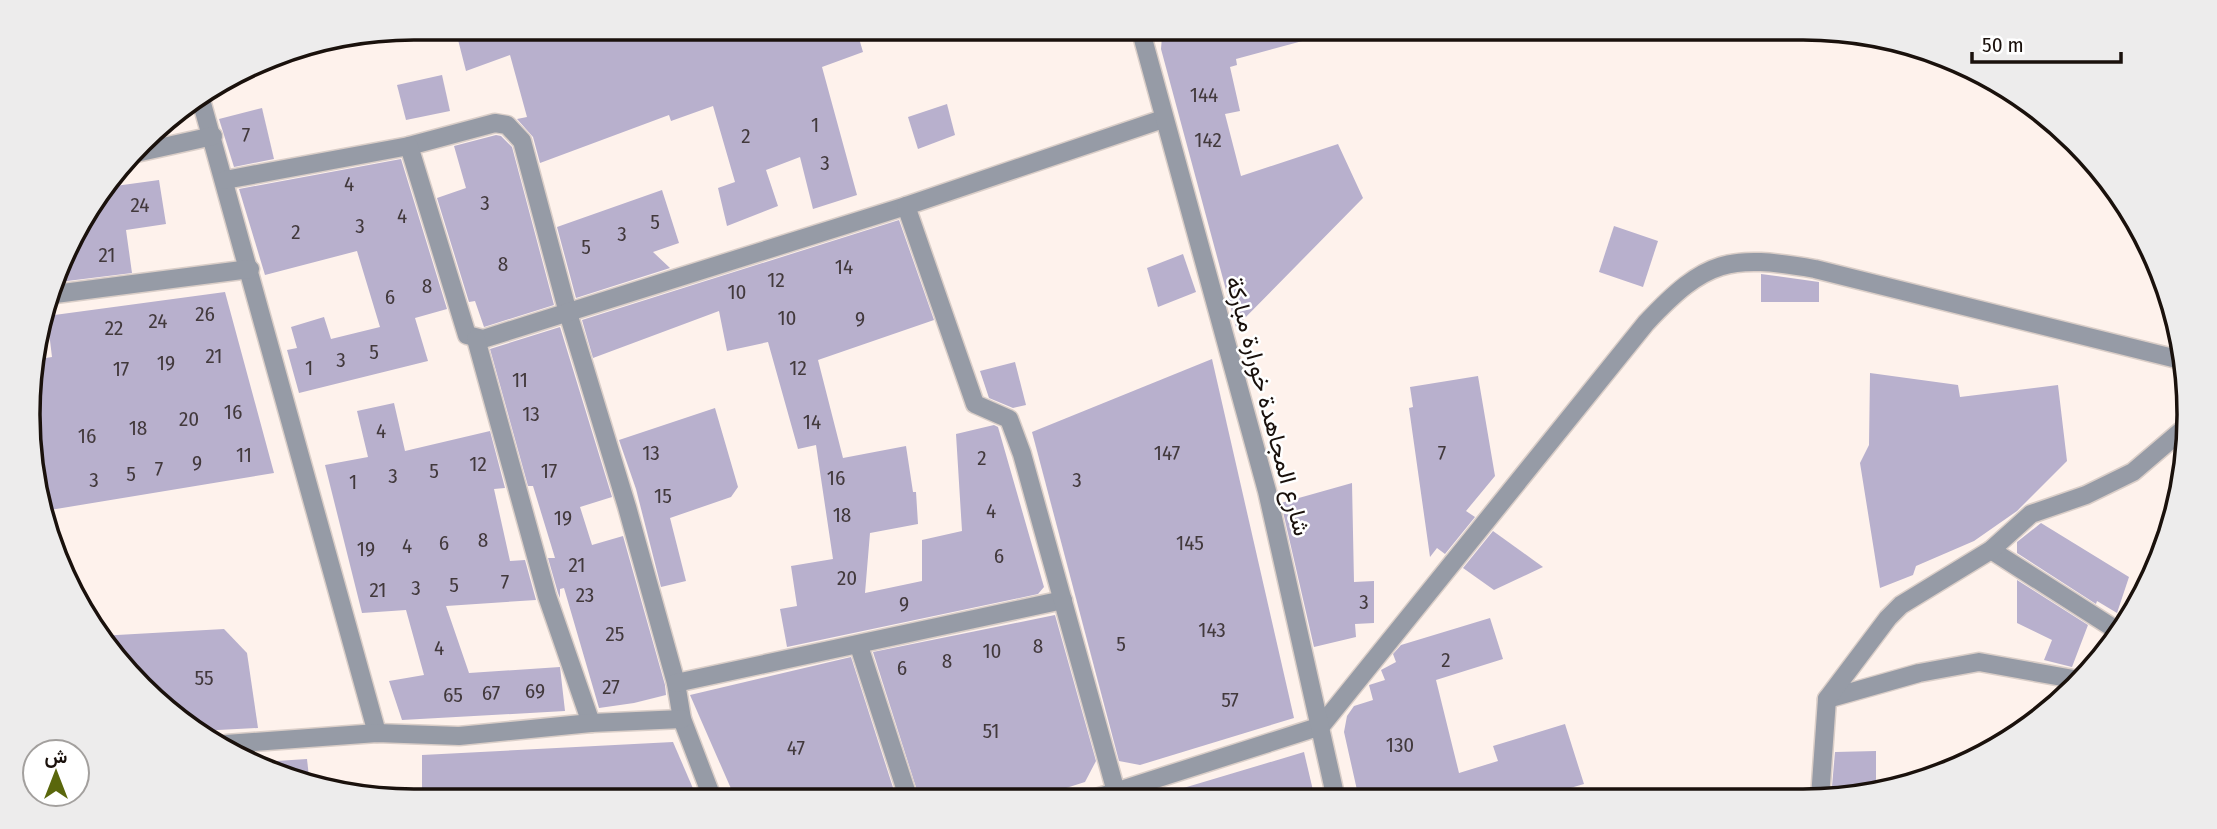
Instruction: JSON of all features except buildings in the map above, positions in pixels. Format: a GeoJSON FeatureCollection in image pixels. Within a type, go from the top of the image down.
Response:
{"type":"FeatureCollection","features":[{"type":"Feature","properties":{"kind":"street","name":"شارع المجاهدة خورارة مباركة"},"geometry":{"type":"LineString","coordinates":[[1143,40],[1267,491],[1334,789]]}},
{"type":"Feature","properties":{"kind":"street"},"geometry":{"type":"LineString","coordinates":[[203,106],[377,733]]}},
{"type":"Feature","properties":{"kind":"street"},"geometry":{"type":"LineString","coordinates":[[409,146],[467,335],[476,339],[491,338],[906,206],[1163,119]]}},
{"type":"Feature","properties":{"kind":"street"},"geometry":{"type":"LineString","coordinates":[[225,180],[409,146],[495,123],[515,130],[522,141],[568,313],[627,507],[676,683],[682,719],[709,789]]}},
{"type":"Feature","properties":{"kind":"street"},"geometry":{"type":"LineString","coordinates":[[150,150],[213,136]]}},
{"type":"Feature","properties":{"kind":"street"},"geometry":{"type":"LineString","coordinates":[[906,206],[975,404],[1009,419],[1022,454],[1115,789]]}},
{"type":"Feature","properties":{"kind":"street"},"geometry":{"type":"LineString","coordinates":[[1137,789],[1321,726],[1646,323],[1694,276],[1717,266],[1771,261],[1815,269],[2173,358]]}},
{"type":"Feature","properties":{"kind":"street"},"geometry":{"type":"LineString","coordinates":[[60,293],[250,269]]}},
{"type":"Feature","properties":{"kind":"street"},"geometry":{"type":"LineString","coordinates":[[476,339],[547,596],[591,723]]}},
{"type":"Feature","properties":{"kind":"street"},"geometry":{"type":"LineString","coordinates":[[1821,788],[1827,699],[1888,618],[1901,605],[1991,550],[2031,514],[2086,495],[2133,471],[2176,435]]}},
{"type":"Feature","properties":{"kind":"street"},"geometry":{"type":"LineString","coordinates":[[1991,550],[2111,626]]}},
{"type":"Feature","properties":{"kind":"street"},"geometry":{"type":"LineString","coordinates":[[676,683],[859,646],[1063,600]]}},
{"type":"Feature","properties":{"kind":"street"},"geometry":{"type":"LineString","coordinates":[[859,646],[905,789]]}},
{"type":"Feature","properties":{"kind":"street"},"geometry":{"type":"LineString","coordinates":[[1827,699],[1919,673],[1979,662],[2068,678]]}},
{"type":"Feature","properties":{"kind":"street"},"geometry":{"type":"LineString","coordinates":[[236,743],[377,733],[459,736],[591,723],[682,719]]}}]}
